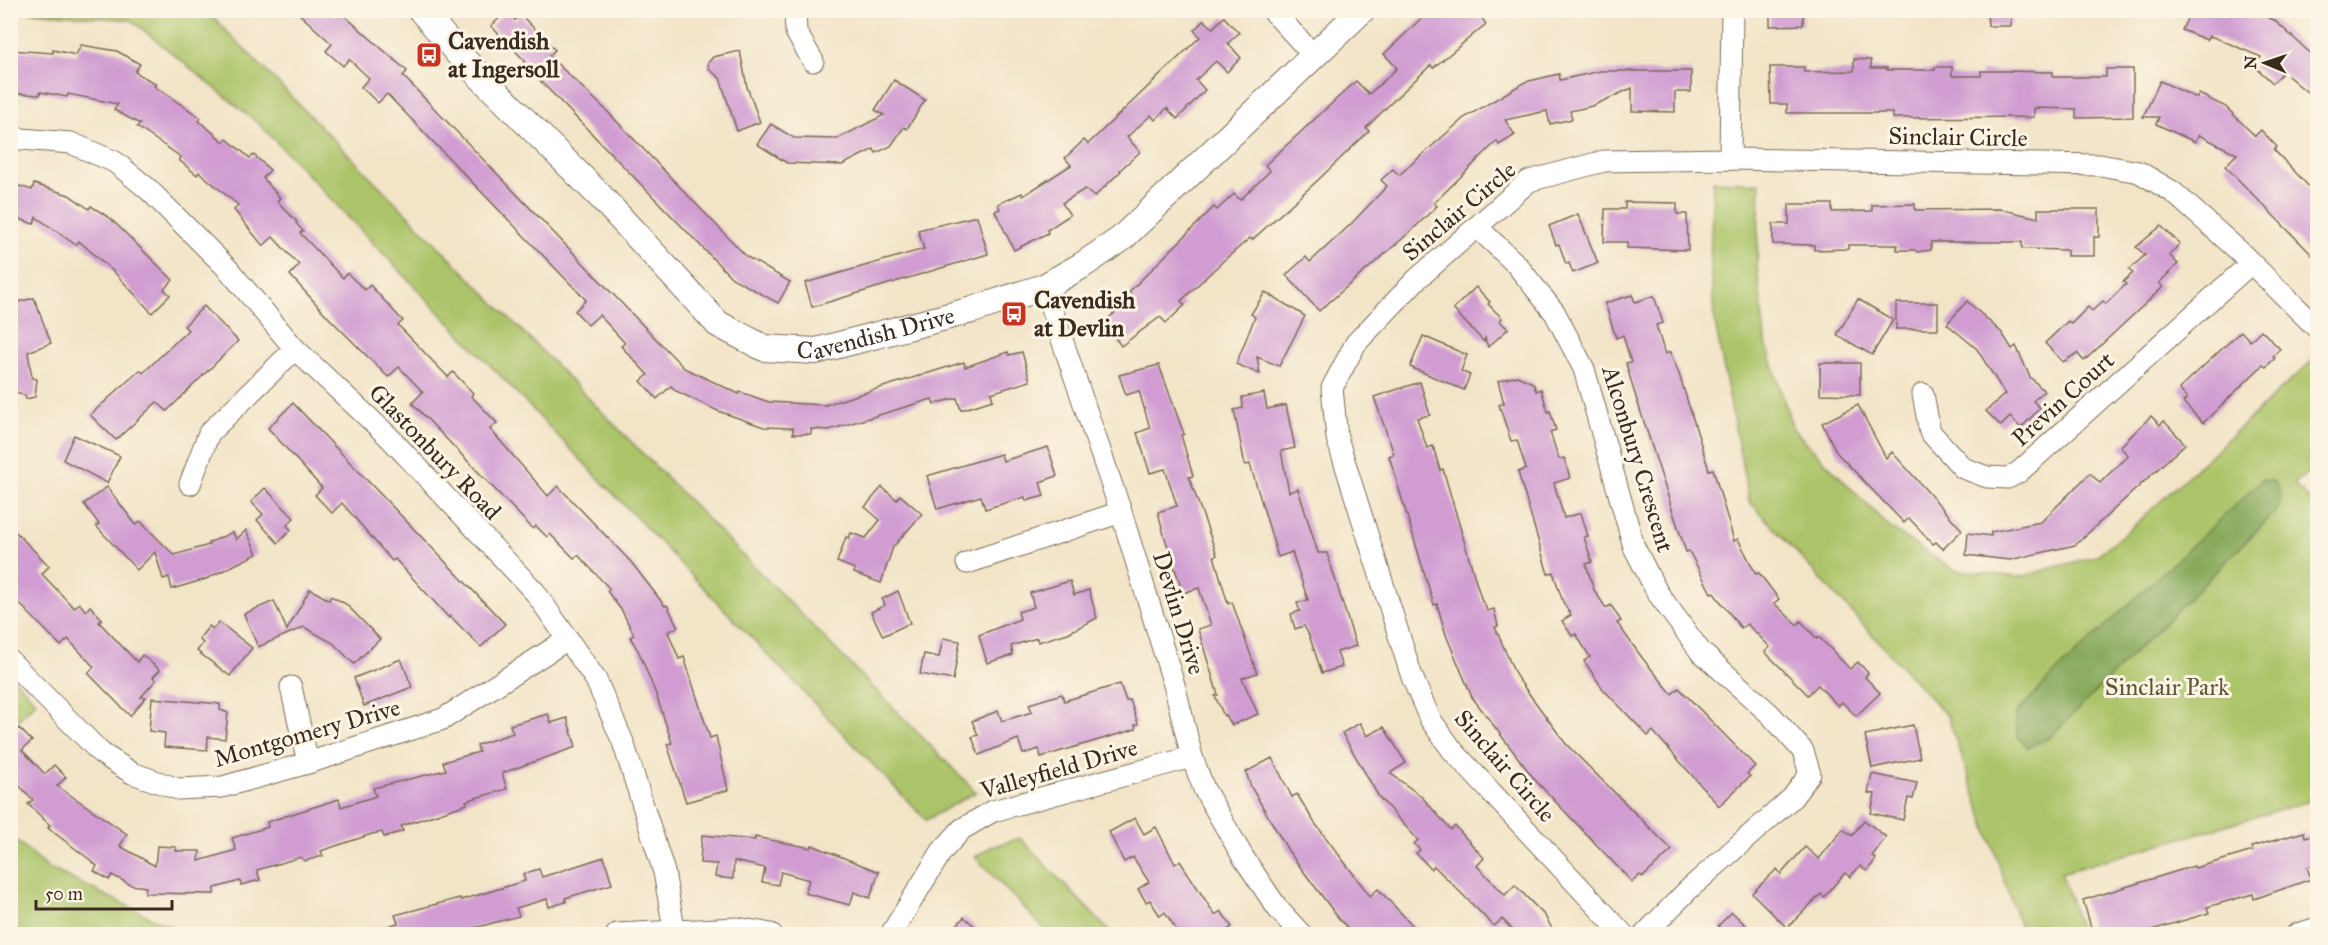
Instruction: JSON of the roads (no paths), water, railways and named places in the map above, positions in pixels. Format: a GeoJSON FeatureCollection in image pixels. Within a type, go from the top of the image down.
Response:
{"type":"FeatureCollection","features":[{"type":"Feature","properties":{"kind":"street"},"geometry":{"type":"LineString","coordinates":[[795,10],[796,32],[813,61]]}},
{"type":"Feature","properties":{"kind":"street"},"geometry":{"type":"LineString","coordinates":[[1272,10],[1314,56]]}},
{"type":"Feature","properties":{"kind":"street","name":"Cavendish Drive"},"geometry":{"type":"LineString","coordinates":[[430,13],[463,59],[601,197],[718,324],[764,348],[816,351],[897,332],[1044,287],[1082,266],[1120,239],[1362,10]]}},
{"type":"Feature","properties":{"kind":"street"},"geometry":{"type":"LineString","coordinates":[[1730,159],[1732,10]]}},
{"type":"Feature","properties":{"kind":"street","name":"Glastonbury Road"},"geometry":{"type":"LineString","coordinates":[[10,138],[71,143],[115,162],[148,189],[228,269],[296,349],[388,436],[535,592],[596,680],[623,742],[664,872],[674,929]]}},
{"type":"Feature","properties":{"kind":"street","name":"Sinclair Circle"},"geometry":{"type":"LineString","coordinates":[[1623,934],[1453,751],[1430,719],[1412,677],[1337,438],[1332,388],[1356,343],[1416,280],[1529,182],[1573,167],[1604,161],[1730,159],[2100,165],[2139,172],[2173,192],[2318,329]]}},
{"type":"Feature","properties":{"kind":"street","name":"Alconbury Crescent"},"geometry":{"type":"LineString","coordinates":[[1477,227],[1516,264],[1555,312],[1584,369],[1634,547],[1656,592],[1700,651],[1770,714],[1803,752],[1810,774],[1792,798],[1689,890],[1645,934]]}},
{"type":"Feature","properties":{"kind":"street","name":"Previn Court"},"geometry":{"type":"LineString","coordinates":[[1923,394],[1930,432],[1963,468],[1987,477],[2008,478],[2019,472],[2250,264]]}},
{"type":"Feature","properties":{"kind":"street","name":"Devlin Drive"},"geometry":{"type":"LineString","coordinates":[[1044,287],[1121,512],[1175,688],[1192,758],[1204,789],[1243,857],[1278,909],[1302,934]]}},
{"type":"Feature","properties":{"kind":"street"},"geometry":{"type":"LineString","coordinates":[[190,483],[209,433],[296,349]]}},
{"type":"Feature","properties":{"kind":"street"},"geometry":{"type":"LineString","coordinates":[[967,562],[1121,512]]}},
{"type":"Feature","properties":{"kind":"street","name":"Montgomery Drive"},"geometry":{"type":"LineString","coordinates":[[10,661],[101,753],[132,772],[178,789],[222,787],[308,763],[443,719],[568,639]]}},
{"type":"Feature","properties":{"kind":"street"},"geometry":{"type":"LineString","coordinates":[[291,687],[308,763]]}},
{"type":"Feature","properties":{"kind":"street","name":"Valleyfield Drive"},"geometry":{"type":"LineString","coordinates":[[891,934],[942,851],[962,829],[993,811],[1192,758]]}},
{"type":"Feature","properties":{"kind":"street"},"geometry":{"type":"LineString","coordinates":[[617,934],[674,929],[736,928],[771,934]]}},
{"type":"Feature","properties":{"kind":"street"},"geometry":{"type":"LineString","coordinates":[[2297,934],[2318,928]]}},
{"type":"Feature","properties":{"kind":"place","name":"Cavendish at Ingersoll"},"geometry":{"type":"Point","coordinates":[429,55]}},
{"type":"Feature","properties":{"kind":"place","name":"Cavendish at Devlin"},"geometry":{"type":"Point","coordinates":[1014,314]}},
{"type":"Feature","properties":{"kind":"park label","name":"Sinclair Park"},"geometry":{"type":"Point","coordinates":[2167,687]}}]}
